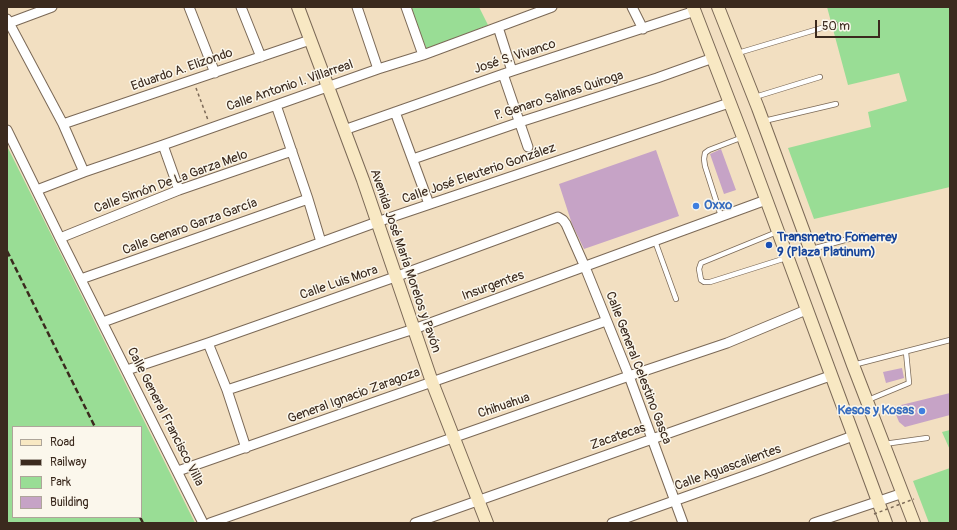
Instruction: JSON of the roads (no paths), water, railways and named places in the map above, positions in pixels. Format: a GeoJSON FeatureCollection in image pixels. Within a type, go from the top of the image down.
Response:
{"type":"FeatureCollection","features":[{"type":"Feature","properties":{"kind":"main road","name":"Avenida José María Morelos y Pavón"},"geometry":{"type":"LineString","coordinates":[[298,7],[363,180],[432,382],[487,523]]}},
{"type":"Feature","properties":{"kind":"main road"},"geometry":{"type":"LineString","coordinates":[[718,7],[763,122],[853,365],[914,523]]}},
{"type":"Feature","properties":{"kind":"main road"},"geometry":{"type":"LineString","coordinates":[[694,9],[886,523]]}},
{"type":"Feature","properties":{"kind":"street"},"geometry":{"type":"LineString","coordinates":[[52,7],[8,21],[63,124],[84,172]]}},
{"type":"Feature","properties":{"kind":"street"},"geometry":{"type":"LineString","coordinates":[[190,7],[215,73]]}},
{"type":"Feature","properties":{"kind":"street"},"geometry":{"type":"LineString","coordinates":[[241,7],[261,56]]}},
{"type":"Feature","properties":{"kind":"street"},"geometry":{"type":"LineString","coordinates":[[357,7],[378,69]]}},
{"type":"Feature","properties":{"kind":"street"},"geometry":{"type":"LineString","coordinates":[[406,7],[423,55]]}},
{"type":"Feature","properties":{"kind":"street","name":"Calle Antonio I. Villarreal"},"geometry":{"type":"LineString","coordinates":[[37,190],[84,172],[378,69],[423,55],[552,7]]}},
{"type":"Feature","properties":{"kind":"street"},"geometry":{"type":"LineString","coordinates":[[632,7],[642,29]]}},
{"type":"Feature","properties":{"kind":"street","name":"José S. Vivanco"},"geometry":{"type":"LineString","coordinates":[[344,130],[503,74],[642,29],[694,9]]}},
{"type":"Feature","properties":{"kind":"street"},"geometry":{"type":"LineString","coordinates":[[498,27],[512,71]]}},
{"type":"Feature","properties":{"kind":"street","name":"Eduardo A. Elizondo"},"geometry":{"type":"LineString","coordinates":[[63,124],[194,81],[261,56],[310,40]]}},
{"type":"Feature","properties":{"kind":"street","name":"P. Genaro Salinas Quiroga"},"geometry":{"type":"LineString","coordinates":[[413,159],[713,58]]}},
{"type":"Feature","properties":{"kind":"street"},"geometry":{"type":"LineString","coordinates":[[503,74],[528,147]]}},
{"type":"Feature","properties":{"kind":"street","name":"Calle José Eleuterio González"},"geometry":{"type":"LineString","coordinates":[[103,322],[377,222],[730,103]]}},
{"type":"Feature","properties":{"kind":"street"},"geometry":{"type":"LineString","coordinates":[[276,105],[321,242]]}},
{"type":"Feature","properties":{"kind":"street"},"geometry":{"type":"LineString","coordinates":[[396,112],[429,204]]}},
{"type":"Feature","properties":{"kind":"street","name":"Calle General Francisco Villa"},"geometry":{"type":"LineString","coordinates":[[7,130],[203,523]]}},
{"type":"Feature","properties":{"kind":"street"},"geometry":{"type":"LineString","coordinates":[[164,145],[179,190]]}},
{"type":"Feature","properties":{"kind":"street","name":"Calle Simón De La Garza Melo"},"geometry":{"type":"LineString","coordinates":[[60,238],[179,190],[292,152]]}},
{"type":"Feature","properties":{"kind":"street","name":"Calle Genaro Garza García"},"geometry":{"type":"LineString","coordinates":[[81,279],[308,199]]}},
{"type":"Feature","properties":{"kind":"street","name":"Insurgentes"},"geometry":{"type":"LineString","coordinates":[[227,390],[414,329],[766,200]]}},
{"type":"Feature","properties":{"kind":"street","name":"Calle General Celestino Gasca"},"geometry":{"type":"LineString","coordinates":[[558,218],[563,220],[566,224],[585,267],[629,376],[683,523]]}},
{"type":"Feature","properties":{"kind":"street","name":"Calle Luis Mora"},"geometry":{"type":"LineString","coordinates":[[127,370],[208,343],[558,218]]}},
{"type":"Feature","properties":{"kind":"street","name":"Chihuahua"},"geometry":{"type":"LineString","coordinates":[[210,523],[727,343],[806,310]]}},
{"type":"Feature","properties":{"kind":"street","name":"General Ignacio Zaragoza"},"geometry":{"type":"LineString","coordinates":[[178,471],[606,321]]}},
{"type":"Feature","properties":{"kind":"street"},"geometry":{"type":"LineString","coordinates":[[208,343],[227,390],[246,448]]}},
{"type":"Feature","properties":{"kind":"street","name":"Zacatecas"},"geometry":{"type":"LineString","coordinates":[[415,523],[830,376]]}},
{"type":"Feature","properties":{"kind":"street","name":"Calle Aguascalientes"},"geometry":{"type":"LineString","coordinates":[[612,523],[853,436]]}},
{"type":"Feature","properties":{"kind":"street"},"geometry":{"type":"LineString","coordinates":[[814,523],[903,492]]}},
{"type":"Feature","properties":{"kind":"lane"},"geometry":{"type":"LineString","coordinates":[[736,54],[835,24]]}},
{"type":"Feature","properties":{"kind":"lane"},"geometry":{"type":"LineString","coordinates":[[753,98],[820,77]]}},
{"type":"Feature","properties":{"kind":"lane"},"geometry":{"type":"LineString","coordinates":[[763,122],[836,104]]}},
{"type":"Feature","properties":{"kind":"lane"},"geometry":{"type":"LineString","coordinates":[[721,216],[704,159],[705,153],[709,150],[743,137]]}},
{"type":"Feature","properties":{"kind":"lane"},"geometry":{"type":"LineString","coordinates":[[777,232],[702,263],[699,269],[701,280],[704,282],[710,282],[787,257]]}},
{"type":"Feature","properties":{"kind":"lane"},"geometry":{"type":"LineString","coordinates":[[810,250],[863,235]]}},
{"type":"Feature","properties":{"kind":"lane"},"geometry":{"type":"LineString","coordinates":[[655,241],[676,299]]}},
{"type":"Feature","properties":{"kind":"lane"},"geometry":{"type":"LineString","coordinates":[[853,365],[950,340]]}},
{"type":"Feature","properties":{"kind":"lane"},"geometry":{"type":"LineString","coordinates":[[867,401],[909,383],[906,352]]}},
{"type":"Feature","properties":{"kind":"lane"},"geometry":{"type":"LineString","coordinates":[[884,444],[927,438]]}},
{"type":"Feature","properties":{"kind":"railway"},"geometry":{"type":"LineString","coordinates":[[7,251],[94,426]]}},
{"type":"Feature","properties":{"kind":"railway"},"geometry":{"type":"LineString","coordinates":[[140,518],[143,523]]}},
{"type":"Feature","properties":{"kind":"place","name":"Oxxo"},"geometry":{"type":"Point","coordinates":[696,206]}},
{"type":"Feature","properties":{"kind":"place","name":"Transmetro Fomerrey 9 (Plaza Platinum)"},"geometry":{"type":"Point","coordinates":[769,245]}},
{"type":"Feature","properties":{"kind":"place","name":"Kesos y Kosas"},"geometry":{"type":"Point","coordinates":[922,411]}}]}
